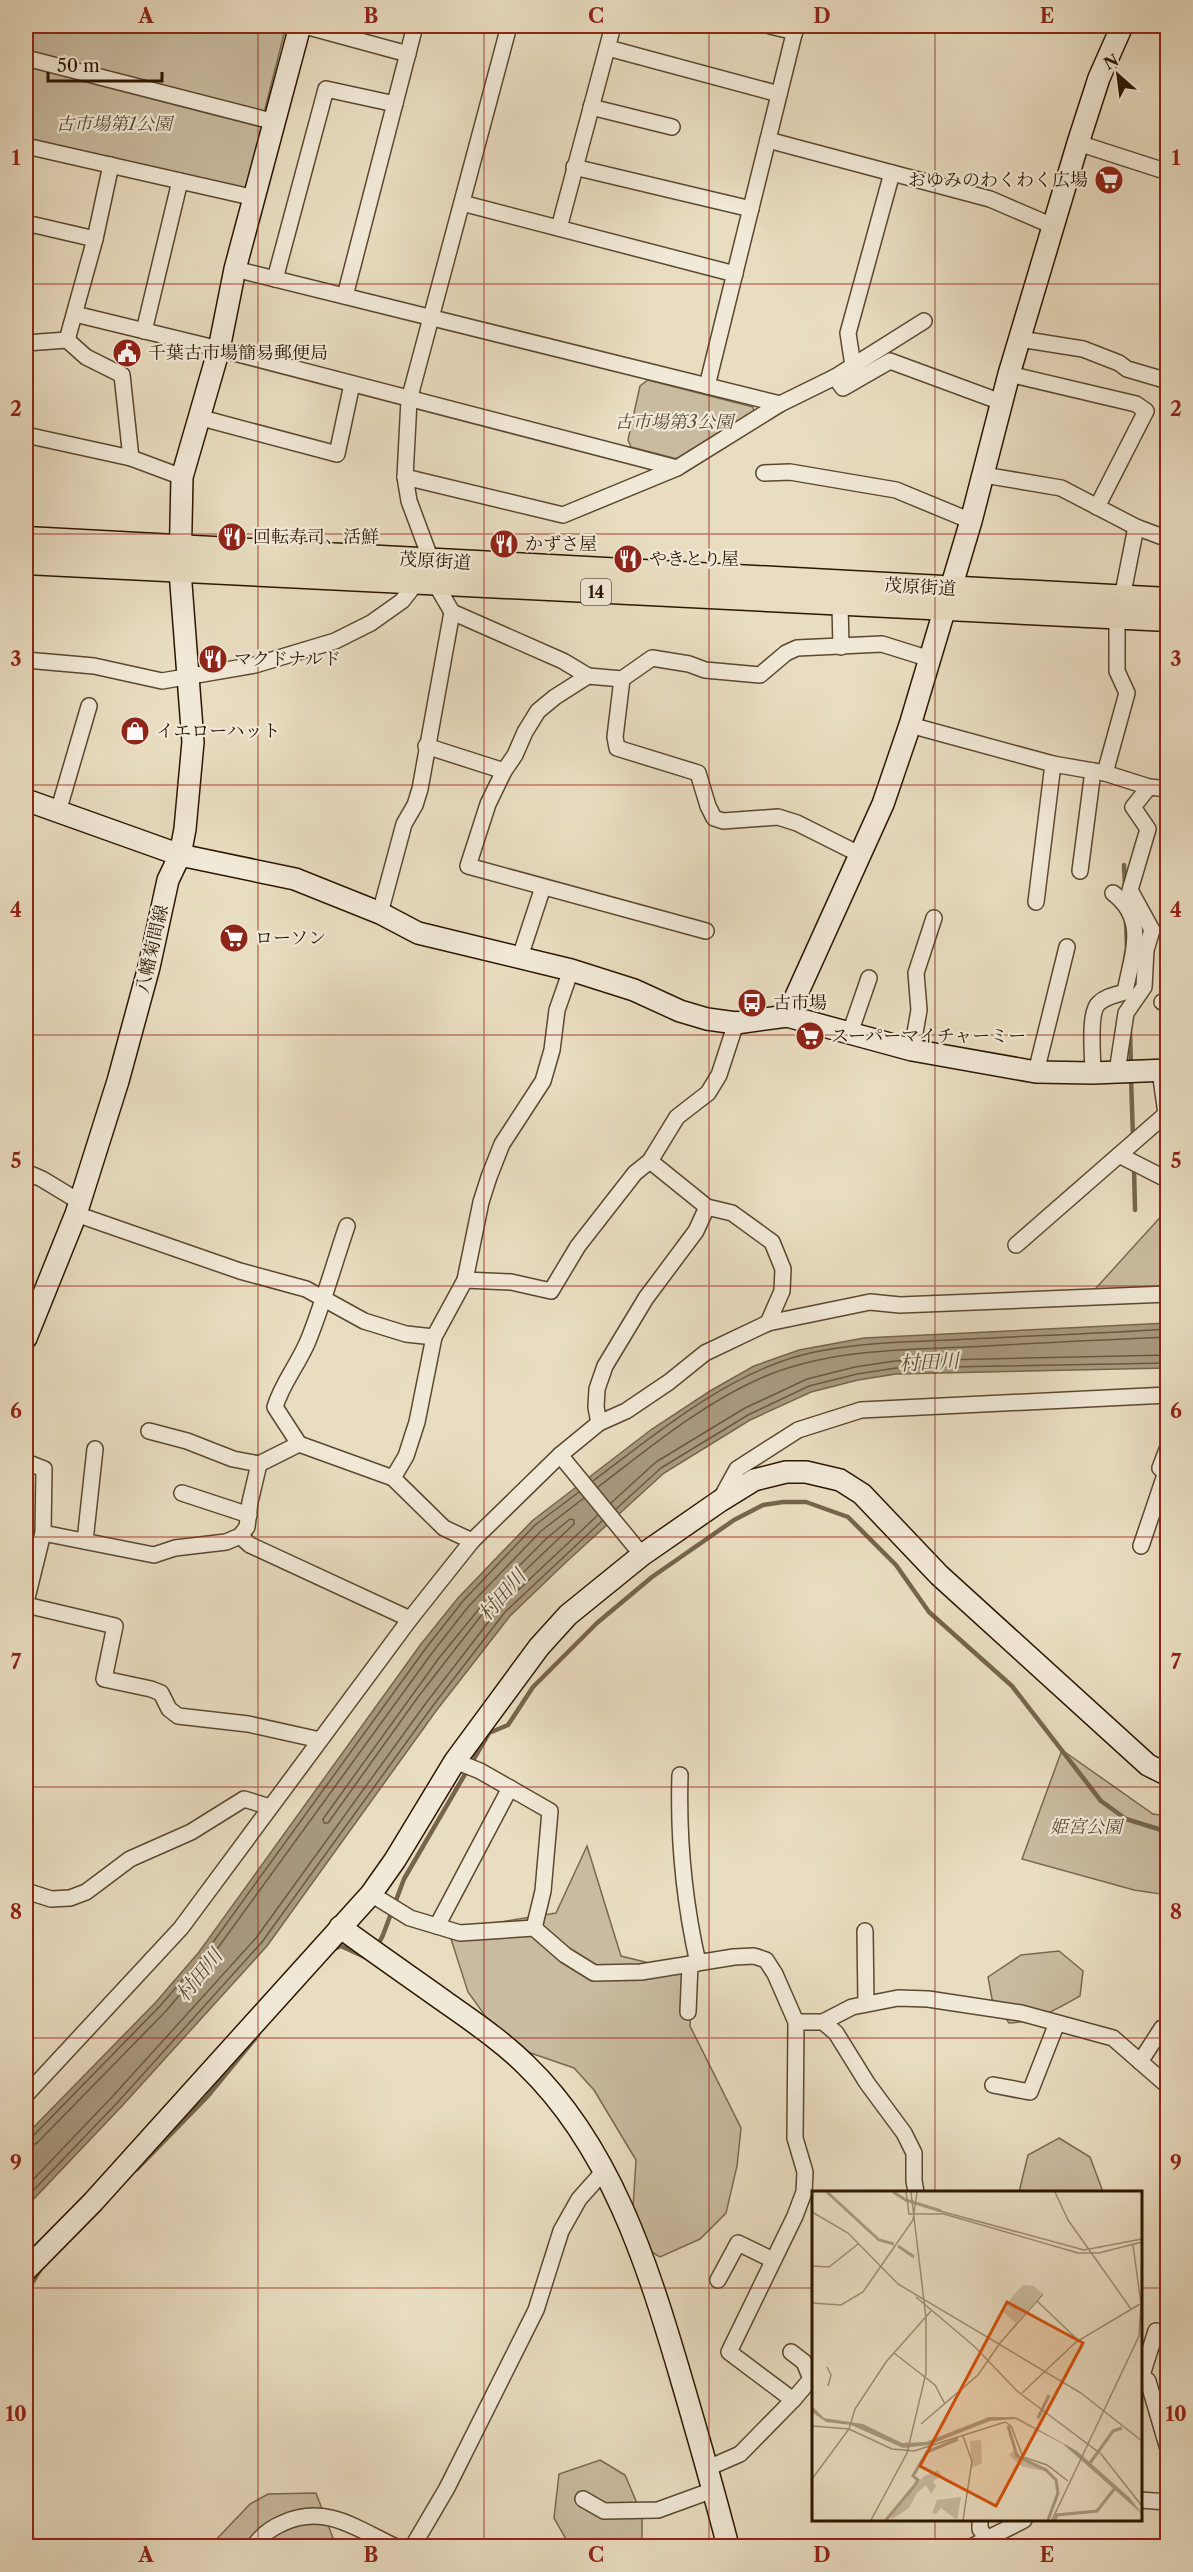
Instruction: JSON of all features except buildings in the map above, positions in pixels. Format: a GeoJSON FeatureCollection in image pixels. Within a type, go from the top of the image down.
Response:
{"type":"FeatureCollection","features":[{"type":"Feature","properties":{"kind":"main road","name":"茂原街道"},"geometry":{"type":"LineString","coordinates":[[26,539],[180,546],[427,575],[840,604],[949,599]]}},
{"type":"Feature","properties":{"kind":"main road","name":"茂原街道"},"geometry":{"type":"LineString","coordinates":[[26,562],[180,571],[427,575],[949,599],[1120,608],[1167,620]]}},
{"type":"Feature","properties":{"kind":"main road","name":"茂原街道"},"geometry":{"type":"LineString","coordinates":[[1120,608],[1167,600]]}},
{"type":"Feature","properties":{"kind":"street","name":"八幡菊間線"},"geometry":{"type":"LineString","coordinates":[[26,1338],[78,1208],[121,1069],[168,880],[180,855],[185,829],[192,750],[189,677],[180,571],[182,477],[219,349],[236,269],[300,26]]}},
{"type":"Feature","properties":{"kind":"street"},"geometry":{"type":"LineString","coordinates":[[305,26],[335,30],[408,54]]}},
{"type":"Feature","properties":{"kind":"street"},"geometry":{"type":"LineString","coordinates":[[345,296],[415,26]]}},
{"type":"Feature","properties":{"kind":"street"},"geometry":{"type":"LineString","coordinates":[[509,26],[433,318],[409,400],[405,477],[427,575],[452,612],[563,661],[588,676],[622,679],[652,658],[689,664],[705,670],[760,675],[786,653],[796,648],[882,644],[930,659]]}},
{"type":"Feature","properties":{"kind":"street"},"geometry":{"type":"LineString","coordinates":[[559,228],[613,26]]}},
{"type":"Feature","properties":{"kind":"street"},"geometry":{"type":"LineString","coordinates":[[707,386],[795,29],[770,26]]}},
{"type":"Feature","properties":{"kind":"street"},"geometry":{"type":"LineString","coordinates":[[788,1016],[883,804],[910,725],[949,599],[984,475],[1001,402],[1055,227],[1078,143],[1099,78],[1122,26]]}},
{"type":"Feature","properties":{"kind":"street"},"geometry":{"type":"LineString","coordinates":[[608,48],[779,94]]}},
{"type":"Feature","properties":{"kind":"street"},"geometry":{"type":"LineString","coordinates":[[26,58],[275,122]]}},
{"type":"Feature","properties":{"kind":"street"},"geometry":{"type":"LineString","coordinates":[[275,279],[326,89],[395,104]]}},
{"type":"Feature","properties":{"kind":"street"},"geometry":{"type":"LineString","coordinates":[[591,107],[672,127]]}},
{"type":"Feature","properties":{"kind":"street"},"geometry":{"type":"LineString","coordinates":[[768,140],[990,199],[1055,227]]}},
{"type":"Feature","properties":{"kind":"street"},"geometry":{"type":"LineString","coordinates":[[1078,143],[1167,172]]}},
{"type":"Feature","properties":{"kind":"street"},"geometry":{"type":"LineString","coordinates":[[26,146],[255,198]]}},
{"type":"Feature","properties":{"kind":"street"},"geometry":{"type":"LineString","coordinates":[[67,340],[95,239],[111,165]]}},
{"type":"Feature","properties":{"kind":"street"},"geometry":{"type":"LineString","coordinates":[[574,167],[751,209]]}},
{"type":"Feature","properties":{"kind":"street"},"geometry":{"type":"LineString","coordinates":[[853,366],[848,333],[892,173]]}},
{"type":"Feature","properties":{"kind":"street"},"geometry":{"type":"LineString","coordinates":[[144,330],[180,181]]}},
{"type":"Feature","properties":{"kind":"street"},"geometry":{"type":"LineString","coordinates":[[462,203],[735,274]]}},
{"type":"Feature","properties":{"kind":"street"},"geometry":{"type":"LineString","coordinates":[[26,223],[95,239]]}},
{"type":"Feature","properties":{"kind":"street"},"geometry":{"type":"LineString","coordinates":[[236,269],[780,404]]}},
{"type":"Feature","properties":{"kind":"street"},"geometry":{"type":"LineString","coordinates":[[75,314],[677,468]]}},
{"type":"Feature","properties":{"kind":"street"},"geometry":{"type":"LineString","coordinates":[[405,477],[563,515],[677,468],[780,404],[836,377],[924,321]]}},
{"type":"Feature","properties":{"kind":"street"},"geometry":{"type":"LineString","coordinates":[[1020,339],[1083,350],[1119,363],[1127,369],[1167,381]]}},
{"type":"Feature","properties":{"kind":"street"},"geometry":{"type":"LineString","coordinates":[[26,343],[67,340],[86,357],[122,375],[131,458]]}},
{"type":"Feature","properties":{"kind":"street"},"geometry":{"type":"LineString","coordinates":[[836,377],[843,388],[890,361],[1001,402]]}},
{"type":"Feature","properties":{"kind":"street"},"geometry":{"type":"LineString","coordinates":[[1009,374],[1136,404],[1146,411],[1097,507]]}},
{"type":"Feature","properties":{"kind":"street"},"geometry":{"type":"LineString","coordinates":[[198,417],[337,454],[352,384]]}},
{"type":"Feature","properties":{"kind":"street"},"geometry":{"type":"LineString","coordinates":[[26,435],[131,458],[182,477]]}},
{"type":"Feature","properties":{"kind":"street"},"geometry":{"type":"LineString","coordinates":[[764,473],[790,472],[896,490],[971,521]]}},
{"type":"Feature","properties":{"kind":"street"},"geometry":{"type":"LineString","coordinates":[[984,475],[1061,488],[1136,527],[1167,539]]}},
{"type":"Feature","properties":{"kind":"street"},"geometry":{"type":"LineString","coordinates":[[1080,871],[1099,772],[1127,693],[1117,671],[1120,608],[1136,527]]}},
{"type":"Feature","properties":{"kind":"street"},"geometry":{"type":"LineString","coordinates":[[26,660],[94,666],[162,681],[255,665],[335,641],[371,623],[402,601],[427,575]]}},
{"type":"Feature","properties":{"kind":"street"},"geometry":{"type":"LineString","coordinates":[[840,604],[842,647]]}},
{"type":"Feature","properties":{"kind":"street"},"geometry":{"type":"LineString","coordinates":[[380,913],[404,824],[415,805],[420,789],[452,612]]}},
{"type":"Feature","properties":{"kind":"street"},"geometry":{"type":"LineString","coordinates":[[588,676],[538,711],[488,804],[468,866],[706,931]]}},
{"type":"Feature","properties":{"kind":"street"},"geometry":{"type":"LineString","coordinates":[[622,679],[615,737],[617,748],[698,773],[714,819],[723,821],[778,817],[797,823],[861,855]]}},
{"type":"Feature","properties":{"kind":"street"},"geometry":{"type":"LineString","coordinates":[[58,812],[89,706]]}},
{"type":"Feature","properties":{"kind":"street"},"geometry":{"type":"LineString","coordinates":[[910,725],[1053,764],[1099,772],[1149,787],[1167,789]]}},
{"type":"Feature","properties":{"kind":"street"},"geometry":{"type":"LineString","coordinates":[[426,746],[504,771]]}},
{"type":"Feature","properties":{"kind":"street"},"geometry":{"type":"LineString","coordinates":[[1036,902],[1053,764]]}},
{"type":"Feature","properties":{"kind":"street"},"geometry":{"type":"LineString","coordinates":[[1117,1072],[1126,1013],[1144,987],[1146,950],[1152,930],[1130,890],[1148,829],[1133,807],[1149,787]]}},
{"type":"Feature","properties":{"kind":"street"},"geometry":{"type":"LineString","coordinates":[[26,800],[180,855],[295,879],[380,913],[418,933],[571,970],[634,990],[680,1011],[707,1019],[736,1023],[788,1016],[912,1050],[1036,1072],[1094,1073],[1164,1070],[1166,1114],[1016,1245]]}},
{"type":"Feature","properties":{"kind":"street"},"geometry":{"type":"LineString","coordinates":[[520,957],[543,887]]}},
{"type":"Feature","properties":{"kind":"street"},"geometry":{"type":"LineString","coordinates":[[1094,1073],[1093,1014],[1096,1005],[1105,998],[1125,992],[1137,929],[1125,902],[1113,893]]}},
{"type":"Feature","properties":{"kind":"street"},"geometry":{"type":"LineString","coordinates":[[912,1050],[919,1010],[916,973],[934,918]]}},
{"type":"Feature","properties":{"kind":"street"},"geometry":{"type":"LineString","coordinates":[[1036,1072],[1067,947]]}},
{"type":"Feature","properties":{"kind":"street"},"geometry":{"type":"LineString","coordinates":[[393,1478],[406,1456],[417,1422],[434,1337],[465,1280],[481,1202],[489,1176],[502,1144],[543,1081],[552,1050],[557,1010],[571,970]]}},
{"type":"Feature","properties":{"kind":"street"},"geometry":{"type":"LineString","coordinates":[[850,1033],[869,978]]}},
{"type":"Feature","properties":{"kind":"street"},"geometry":{"type":"LineString","coordinates":[[465,1280],[511,1282],[551,1291],[578,1246],[635,1173],[650,1161],[677,1117],[708,1093],[719,1076],[736,1023]]}},
{"type":"Feature","properties":{"kind":"street"},"geometry":{"type":"LineString","coordinates":[[1119,1155],[1167,1180]]}},
{"type":"Feature","properties":{"kind":"street"},"geometry":{"type":"LineString","coordinates":[[650,1161],[707,1207],[732,1213],[772,1242],[783,1269],[782,1291],[768,1323]]}},
{"type":"Feature","properties":{"kind":"street"},"geometry":{"type":"LineString","coordinates":[[26,1172],[42,1179],[78,1208],[240,1271],[306,1289],[364,1320],[406,1334],[434,1337]]}},
{"type":"Feature","properties":{"kind":"street"},"geometry":{"type":"LineString","coordinates":[[600,1423],[596,1407],[597,1389],[605,1366],[646,1298],[696,1231],[707,1207]]}},
{"type":"Feature","properties":{"kind":"street"},"geometry":{"type":"LineString","coordinates":[[347,1226],[300,1359],[280,1388],[275,1407],[298,1444],[393,1478],[444,1528],[472,1541]]}},
{"type":"Feature","properties":{"kind":"street"},"geometry":{"type":"LineString","coordinates":[[26,2095],[181,1928],[410,1619],[472,1541],[560,1455],[600,1423],[626,1411],[669,1382],[705,1353],[768,1323],[870,1302],[900,1305],[1167,1294]]}},
{"type":"Feature","properties":{"kind":"street"},"geometry":{"type":"LineString","coordinates":[[720,1501],[737,1469],[798,1430],[861,1410],[1167,1395]]}},
{"type":"Feature","properties":{"kind":"street"},"geometry":{"type":"LineString","coordinates":[[149,1431],[187,1441],[233,1459],[259,1464],[298,1444]]}},
{"type":"Feature","properties":{"kind":"street"},"geometry":{"type":"LineString","coordinates":[[1140,1546],[1166,1475],[1160,1468],[1167,1447]]}},
{"type":"Feature","properties":{"kind":"street"},"geometry":{"type":"LineString","coordinates":[[86,1541],[95,1449]]}},
{"type":"Feature","properties":{"kind":"street"},"geometry":{"type":"LineString","coordinates":[[560,1455],[642,1555]]}},
{"type":"Feature","properties":{"kind":"street"},"geometry":{"type":"LineString","coordinates":[[26,1462],[44,1469],[43,1533],[26,1603],[115,1626],[104,1679],[161,1693],[169,1709],[178,1716],[248,1724],[320,1740]]}},
{"type":"Feature","properties":{"kind":"street"},"geometry":{"type":"LineString","coordinates":[[43,1533],[154,1555],[184,1546],[216,1545],[240,1536],[247,1527],[259,1464]]}},
{"type":"Feature","properties":{"kind":"street"},"geometry":{"type":"LineString","coordinates":[[26,2270],[93,2202],[371,1894],[395,1860],[455,1761],[539,1647],[568,1615],[642,1555],[754,1480],[786,1472],[806,1472],[840,1480],[862,1494],[939,1575],[1148,1765],[1167,1775]]}},
{"type":"Feature","properties":{"kind":"street"},"geometry":{"type":"LineString","coordinates":[[182,1493],[249,1515]]}},
{"type":"Feature","properties":{"kind":"street"},"geometry":{"type":"LineString","coordinates":[[240,1536],[250,1545],[410,1619]]}},
{"type":"Feature","properties":{"kind":"street"},"geometry":{"type":"LineString","coordinates":[[455,1761],[480,1771],[550,1811],[543,1891],[534,1928]]}},
{"type":"Feature","properties":{"kind":"street"},"geometry":{"type":"LineString","coordinates":[[680,1775],[678,1824],[694,1964],[688,2012]]}},
{"type":"Feature","properties":{"kind":"street"},"geometry":{"type":"LineString","coordinates":[[437,1926],[510,1788]]}},
{"type":"Feature","properties":{"kind":"street"},"geometry":{"type":"LineString","coordinates":[[26,1891],[51,1899],[70,1898],[86,1892],[130,1859],[191,1832],[244,1798],[270,1807]]}},
{"type":"Feature","properties":{"kind":"street"},"geometry":{"type":"LineString","coordinates":[[371,1894],[410,1918],[460,1934],[534,1928],[565,1955],[594,1973],[641,1972],[734,1957],[753,1956],[766,1960],[775,1974],[796,2022],[794,2117],[795,2138],[805,2172],[804,2192],[729,2352],[793,2400]]}},
{"type":"Feature","properties":{"kind":"street"},"geometry":{"type":"LineString","coordinates":[[340,1928],[468,2018],[526,2065],[551,2091],[604,2170],[626,2217],[658,2302],[708,2468],[728,2547]]}},
{"type":"Feature","properties":{"kind":"street"},"geometry":{"type":"LineString","coordinates":[[865,1931],[866,2004]]}},
{"type":"Feature","properties":{"kind":"street"},"geometry":{"type":"LineString","coordinates":[[796,2022],[823,2022],[852,2007],[898,1998],[928,1999],[1021,2013],[1113,2038],[1167,2086]]}},
{"type":"Feature","properties":{"kind":"street"},"geometry":{"type":"LineString","coordinates":[[823,2022],[836,2033],[867,2083],[904,2133],[914,2153],[916,2191]]}},
{"type":"Feature","properties":{"kind":"street"},"geometry":{"type":"LineString","coordinates":[[993,2085],[1030,2092],[1058,2022]]}},
{"type":"Feature","properties":{"kind":"street"},"geometry":{"type":"LineString","coordinates":[[1140,2062],[1162,2028]]}},
{"type":"Feature","properties":{"kind":"street"},"geometry":{"type":"LineString","coordinates":[[413,2547],[447,2488],[536,2310],[561,2231],[579,2199],[604,2170]]}},
{"type":"Feature","properties":{"kind":"street"},"geometry":{"type":"LineString","coordinates":[[718,2280],[738,2243],[773,2260]]}},
{"type":"Feature","properties":{"kind":"street"},"geometry":{"type":"LineString","coordinates":[[1142,2371],[1156,2331]]}},
{"type":"Feature","properties":{"kind":"street"},"geometry":{"type":"LineString","coordinates":[[708,2468],[740,2454],[811,2379],[804,2362],[791,2352]]}},
{"type":"Feature","properties":{"kind":"street"},"geometry":{"type":"LineString","coordinates":[[1142,2375],[1148,2381],[1167,2449]]}},
{"type":"Feature","properties":{"kind":"street"},"geometry":{"type":"LineString","coordinates":[[583,2499],[604,2511],[658,2510],[713,2490]]}},
{"type":"Feature","properties":{"kind":"street"},"geometry":{"type":"LineString","coordinates":[[1142,2500],[1167,2502]]}},
{"type":"Feature","properties":{"kind":"street"},"geometry":{"type":"LineString","coordinates":[[254,2547],[272,2528],[296,2517],[322,2515],[339,2520],[394,2547]]}},
{"type":"Feature","properties":{"kind":"street"},"geometry":{"type":"LineString","coordinates":[[980,2521],[980,2543],[1022,2521]]}},
{"type":"Feature","properties":{"kind":"green space"},"geometry":{"type":"Polygon","coordinates":[[[26,26],[286,26],[264,113],[26,51],[26,26]]]}},
{"type":"Feature","properties":{"kind":"green space","name":"古市場第1公園"},"geometry":{"type":"Polygon","coordinates":[[[26,66],[265,124],[248,194],[26,140],[26,66]]]}},
{"type":"Feature","properties":{"kind":"green space","name":"古市場第3公園"},"geometry":{"type":"Polygon","coordinates":[[[648,380],[753,407],[754,413],[723,430],[687,458],[677,459],[631,447],[628,440],[640,386],[648,380]]]}},
{"type":"Feature","properties":{"kind":"green space"},"geometry":{"type":"Polygon","coordinates":[[[1164,1213],[1167,1216],[1167,1295],[1088,1297],[1164,1213]]]}},
{"type":"Feature","properties":{"kind":"green space","name":"姫宮公園"},"geometry":{"type":"Polygon","coordinates":[[[1062,1750],[1153,1814],[1167,1816],[1167,1895],[1134,1890],[1022,1859],[1062,1750]]]}},
{"type":"Feature","properties":{"kind":"green space"},"geometry":{"type":"Polygon","coordinates":[[[587,1846],[621,1956],[694,1974],[690,2026],[741,2128],[737,2166],[726,2213],[700,2239],[660,2257],[631,2240],[636,2160],[594,2090],[574,2068],[519,2049],[499,2035],[468,1992],[451,1939],[488,1924],[556,1913],[587,1846]]]}},
{"type":"Feature","properties":{"kind":"green space"},"geometry":{"type":"Polygon","coordinates":[[[1059,1951],[1083,1971],[1080,1996],[1037,2017],[1009,2023],[992,1999],[988,1977],[1021,1955],[1059,1951]]]}},
{"type":"Feature","properties":{"kind":"green space"},"geometry":{"type":"Polygon","coordinates":[[[1059,2138],[1090,2157],[1103,2191],[1019,2191],[1028,2155],[1059,2138]]]}},
{"type":"Feature","properties":{"kind":"green space"},"geometry":{"type":"Polygon","coordinates":[[[600,2460],[625,2475],[642,2515],[642,2546],[570,2546],[554,2518],[559,2474],[600,2460]]]}},
{"type":"Feature","properties":{"kind":"green space"},"geometry":{"type":"Polygon","coordinates":[[[316,2493],[336,2546],[210,2546],[250,2504],[268,2494],[316,2493]]]}},
{"type":"Feature","properties":{"kind":"water","name":"村田川"},"geometry":{"type":"Polygon","coordinates":[[[1167,1323],[1167,1368],[896,1374],[858,1380],[811,1392],[750,1420],[664,1473],[510,1616],[436,1711],[267,1946],[122,2106],[26,2207],[26,2135],[156,2002],[199,1952],[421,1644],[458,1598],[532,1521],[652,1429],[710,1391],[754,1366],[799,1350],[864,1338],[1167,1323]]]}},
{"type":"Feature","properties":{"kind":"waterway"},"geometry":{"type":"LineString","coordinates":[[1124,865],[1125,886]]}},
{"type":"Feature","properties":{"kind":"waterway"},"geometry":{"type":"LineString","coordinates":[[1126,922],[1127,946]]}},
{"type":"Feature","properties":{"kind":"waterway"},"geometry":{"type":"LineString","coordinates":[[1130,1033],[1131,1066]]}},
{"type":"Feature","properties":{"kind":"waterway"},"geometry":{"type":"LineString","coordinates":[[1131,1078],[1133,1138]]}},
{"type":"Feature","properties":{"kind":"waterway"},"geometry":{"type":"LineString","coordinates":[[1134,1167],[1135,1210]]}},
{"type":"Feature","properties":{"kind":"waterway"},"geometry":{"type":"LineString","coordinates":[[377,1947],[404,1879],[489,1733],[508,1725],[533,1687],[597,1623],[652,1577],[734,1520],[763,1505],[783,1502],[806,1502],[848,1517],[896,1565],[929,1612],[1012,1686],[1101,1801],[1126,1819],[1168,1832]]}},
{"type":"Feature","properties":{"kind":"waterway"},"geometry":{"type":"LineString","coordinates":[[332,1950],[341,1946],[369,1959]]}},
{"type":"Feature","properties":{"kind":"waterway"},"geometry":{"type":"LineString","coordinates":[[137,2169],[207,2097],[258,2035]]}},
{"type":"Feature","properties":{"kind":"waterway"},"geometry":{"type":"LineString","coordinates":[[26,2293],[40,2270]]}},
{"type":"Feature","properties":{"kind":"place","name":"おゆみのわくわく広場"},"geometry":{"type":"Point","coordinates":[1109,180]}},
{"type":"Feature","properties":{"kind":"place","name":"千葉古市場簡易郵便局"},"geometry":{"type":"Point","coordinates":[127,353]}},
{"type":"Feature","properties":{"kind":"place","name":"回転寿司、活鮮"},"geometry":{"type":"Point","coordinates":[232,537]}},
{"type":"Feature","properties":{"kind":"place","name":"かずさ屋"},"geometry":{"type":"Point","coordinates":[504,544]}},
{"type":"Feature","properties":{"kind":"place","name":"やきとり屋"},"geometry":{"type":"Point","coordinates":[628,559]}},
{"type":"Feature","properties":{"kind":"place","name":"マクドナルド"},"geometry":{"type":"Point","coordinates":[213,659]}},
{"type":"Feature","properties":{"kind":"place","name":"イエローハット"},"geometry":{"type":"Point","coordinates":[135,731]}},
{"type":"Feature","properties":{"kind":"place","name":"ローソン"},"geometry":{"type":"Point","coordinates":[234,938]}},
{"type":"Feature","properties":{"kind":"place","name":"古市場"},"geometry":{"type":"Point","coordinates":[752,1003]}},
{"type":"Feature","properties":{"kind":"place","name":"スーパーマイチャーミー"},"geometry":{"type":"Point","coordinates":[810,1036]}}]}
